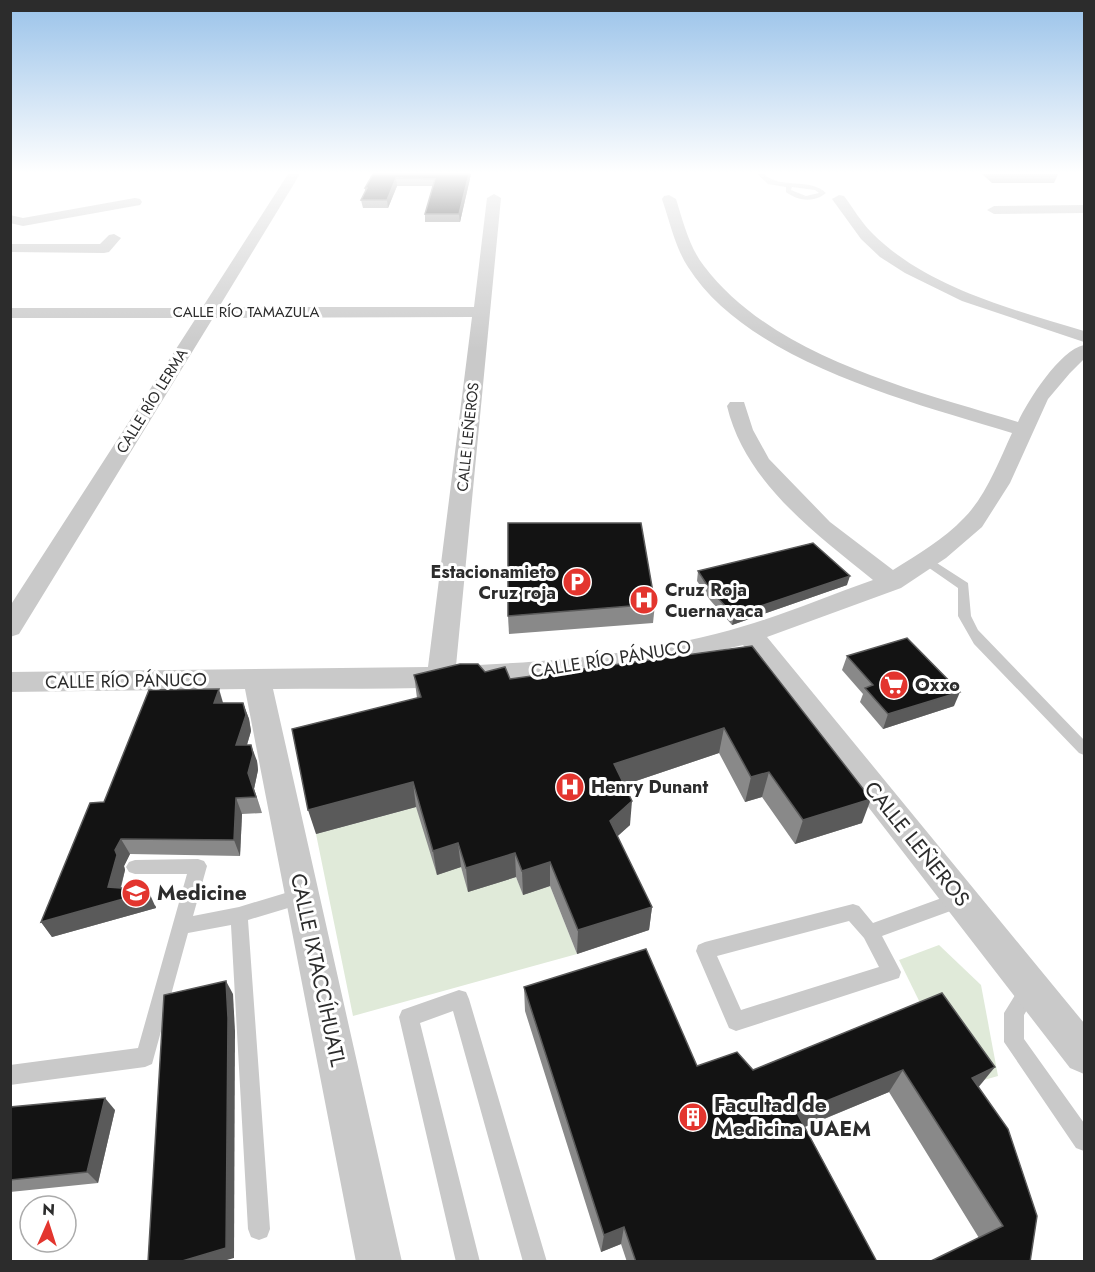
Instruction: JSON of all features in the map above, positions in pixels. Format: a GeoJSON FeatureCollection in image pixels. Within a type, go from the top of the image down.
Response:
{"type":"FeatureCollection","features":[{"type":"Feature","properties":{"kind":"street"},"geometry":{"type":"LineString","coordinates":[[10,248],[25,233]]}},
{"type":"Feature","properties":{"kind":"street","name":"CALLE RÍO LERMA"},"geometry":{"type":"LineString","coordinates":[[10,628],[257,233]]}},
{"type":"Feature","properties":{"kind":"street","name":"CALLE LEÑEROS"},"geometry":{"type":"LineString","coordinates":[[441,677],[490,233]]}},
{"type":"Feature","properties":{"kind":"street"},"geometry":{"type":"LineString","coordinates":[[680,233],[697,269],[723,298],[755,324],[791,346],[907,395],[1023,430]]}},
{"type":"Feature","properties":{"kind":"street"},"geometry":{"type":"LineString","coordinates":[[864,233],[889,255],[913,270],[1015,316],[1084,337]]}},
{"type":"Feature","properties":{"kind":"street"},"geometry":{"type":"LineString","coordinates":[[10,248],[104,249],[114,238]]}},
{"type":"Feature","properties":{"kind":"street","name":"CALLE RÍO TAMAZULA"},"geometry":{"type":"LineString","coordinates":[[10,313],[482,312]]}},
{"type":"Feature","properties":{"kind":"street","name":"CALLE RÍO PÁNUCO"},"geometry":{"type":"LineString","coordinates":[[10,682],[441,677],[534,673],[650,657],[750,634],[892,582],[926,560],[974,522],[999,483],[1039,398],[1063,369],[1084,350]]}},
{"type":"Feature","properties":{"kind":"street"},"geometry":{"type":"LineString","coordinates":[[737,406],[743,430],[760,462],[822,527],[892,582]]}},
{"type":"Feature","properties":{"kind":"street","name":"CALLE LEÑEROS"},"geometry":{"type":"LineString","coordinates":[[750,634],[1084,1054]]}},
{"type":"Feature","properties":{"kind":"street","name":"CALLE IXTACCÍHUATL"},"geometry":{"type":"LineString","coordinates":[[257,679],[379,1262]]}},
{"type":"Feature","properties":{"kind":"lane"},"geometry":{"type":"LineString","coordinates":[[926,560],[964,586],[965,623],[1084,749]]}},
{"type":"Feature","properties":{"kind":"lane"},"geometry":{"type":"LineString","coordinates":[[10,1075],[145,1057],[198,866],[135,867]]}},
{"type":"Feature","properties":{"kind":"lane"},"geometry":{"type":"LineString","coordinates":[[182,926],[239,915],[303,896]]}},
{"type":"Feature","properties":{"kind":"lane"},"geometry":{"type":"LineString","coordinates":[[870,932],[961,899]]}},
{"type":"Feature","properties":{"kind":"lane"},"geometry":{"type":"LineString","coordinates":[[853,912],[870,932],[892,972],[736,1021],[705,951],[853,912]]}},
{"type":"Feature","properties":{"kind":"lane"},"geometry":{"type":"LineString","coordinates":[[239,915],[259,1229]]}},
{"type":"Feature","properties":{"kind":"lane"},"geometry":{"type":"LineString","coordinates":[[1031,987],[1014,1012],[1014,1042],[1084,1140]]}},
{"type":"Feature","properties":{"kind":"lane"},"geometry":{"type":"LineString","coordinates":[[468,1262],[408,1017],[459,999],[535,1262]]}},
{"type":"Feature","properties":{"kind":"green space"},"geometry":{"type":"Polygon","coordinates":[[[416,807],[461,867],[469,891],[516,877],[523,894],[550,886],[577,954],[353,1016],[316,834],[416,807]]]}},
{"type":"Feature","properties":{"kind":"green space"},"geometry":{"type":"Polygon","coordinates":[[[939,945],[981,985],[998,1076],[973,1083],[927,1017],[899,960],[939,945]]]}},
{"type":"Feature","properties":{"kind":"building","name":"Estacionamieto Cruz roja"},"geometry":{"type":"Polygon","coordinates":[[[508,523],[641,523],[655,604],[508,616],[508,523]]]}},
{"type":"Feature","properties":{"kind":"building"},"geometry":{"type":"Polygon","coordinates":[[[813,543],[850,576],[734,615],[711,591],[698,571],[813,543]]]}},
{"type":"Feature","properties":{"kind":"building","name":"Oxxo"},"geometry":{"type":"Polygon","coordinates":[[[907,638],[960,692],[888,714],[865,688],[873,685],[847,656],[907,638]]]}},
{"type":"Feature","properties":{"kind":"building"},"geometry":{"type":"Polygon","coordinates":[[[752,646],[871,799],[803,820],[769,772],[751,777],[724,728],[614,764],[632,801],[610,821],[652,907],[578,930],[550,862],[522,871],[515,853],[466,868],[458,843],[433,851],[413,782],[308,810],[292,729],[421,697],[414,675],[460,664],[478,664],[485,672],[505,667],[510,679],[752,646]]]}},
{"type":"Feature","properties":{"kind":"building"},"geometry":{"type":"Polygon","coordinates":[[[219,689],[214,703],[243,703],[246,715],[236,745],[251,745],[253,754],[248,773],[256,797],[236,798],[234,840],[121,839],[115,850],[117,855],[108,887],[148,890],[148,892],[41,922],[90,803],[104,802],[149,690],[219,689]]]}},
{"type":"Feature","properties":{"kind":"building","name":"Facultad de Medicina UAEM"},"geometry":{"type":"Polygon","coordinates":[[[646,949],[697,1066],[737,1052],[753,1070],[942,993],[995,1067],[972,1078],[1008,1129],[1037,1216],[1030,1262],[929,1262],[1003,1226],[903,1070],[797,1113],[877,1262],[636,1262],[624,1227],[604,1235],[524,987],[646,949]]]}},
{"type":"Feature","properties":{"kind":"building"},"geometry":{"type":"Polygon","coordinates":[[[226,981],[228,1018],[226,1248],[179,1262],[148,1262],[164,995],[226,981]]]}},
{"type":"Feature","properties":{"kind":"building"},"geometry":{"type":"Polygon","coordinates":[[[105,1098],[87,1172],[10,1180],[10,1107],[105,1098]]]}},
{"type":"Feature","properties":{"kind":"place","name":"Estacionamieto Cruz roja"},"geometry":{"type":"Point","coordinates":[577,582]}},
{"type":"Feature","properties":{"kind":"place","name":"Cruz Roja Cuernavaca"},"geometry":{"type":"Point","coordinates":[644,600]}},
{"type":"Feature","properties":{"kind":"place","name":"Oxxo"},"geometry":{"type":"Point","coordinates":[894,685]}},
{"type":"Feature","properties":{"kind":"place","name":"Henry Dunant"},"geometry":{"type":"Point","coordinates":[570,787]}},
{"type":"Feature","properties":{"kind":"place","name":"Medicine"},"geometry":{"type":"Point","coordinates":[136,893]}},
{"type":"Feature","properties":{"kind":"place","name":"Facultad de Medicina UAEM"},"geometry":{"type":"Point","coordinates":[693,1117]}}]}
